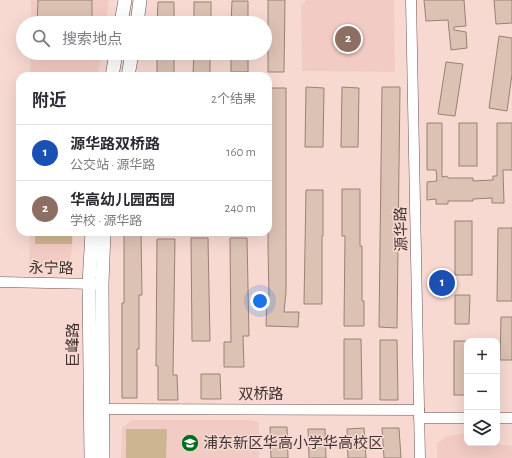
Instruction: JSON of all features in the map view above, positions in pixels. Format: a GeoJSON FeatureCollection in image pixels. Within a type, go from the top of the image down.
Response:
{"type":"FeatureCollection","features":[{"type":"Feature","properties":{"kind":"main road"},"geometry":{"type":"LineString","coordinates":[[122,16],[125,0]]}},
{"type":"Feature","properties":{"kind":"main road"},"geometry":{"type":"LineString","coordinates":[[138,16],[140,0]]}},
{"type":"Feature","properties":{"kind":"main road"},"geometry":{"type":"LineString","coordinates":[[113,72],[115,60]]}},
{"type":"Feature","properties":{"kind":"main road"},"geometry":{"type":"LineString","coordinates":[[129,72],[131,60]]}},
{"type":"Feature","properties":{"kind":"main road","name":"巨峰路"},"geometry":{"type":"LineString","coordinates":[[91,458],[89,284],[92,236]]}},
{"type":"Feature","properties":{"kind":"main road","name":"巨峰路"},"geometry":{"type":"LineString","coordinates":[[103,458],[102,284],[104,236]]}},
{"type":"Feature","properties":{"kind":"street","name":"源华路"},"geometry":{"type":"LineString","coordinates":[[411,0],[420,458]]}},
{"type":"Feature","properties":{"kind":"street","name":"永宁路"},"geometry":{"type":"LineString","coordinates":[[0,282],[102,284]]}},
{"type":"Feature","properties":{"kind":"street","name":"双桥路"},"geometry":{"type":"LineString","coordinates":[[103,409],[419,414],[464,418]]}},
{"type":"Feature","properties":{"kind":"street"},"geometry":{"type":"LineString","coordinates":[[500,418],[512,418]]}},
{"type":"Feature","properties":{"kind":"shaded area"},"geometry":{"type":"Polygon","coordinates":[[[31,0],[109,0],[107,16],[31,16],[31,0]]]}},
{"type":"Feature","properties":{"kind":"shaded area"},"geometry":{"type":"Polygon","coordinates":[[[306,0],[394,0],[395,72],[302,71],[301,6],[306,0]]]}},
{"type":"Feature","properties":{"kind":"shaded area"},"geometry":{"type":"Polygon","coordinates":[[[31,60],[100,60],[99,72],[30,72],[31,60]]]}},
{"type":"Feature","properties":{"kind":"shaded area"},"geometry":{"type":"Polygon","coordinates":[[[30,236],[73,236],[69,269],[29,268],[30,236]]]}},
{"type":"Feature","properties":{"kind":"shaded area"},"geometry":{"type":"Polygon","coordinates":[[[35,236],[72,236],[72,244],[35,244],[35,236]]]}},
{"type":"Feature","properties":{"kind":"shaded area","name":"浦东新区华高小学华高校区"},"geometry":{"type":"Polygon","coordinates":[[[132,420],[250,420],[259,422],[259,458],[121,458],[122,428],[132,420]]]}},
{"type":"Feature","properties":{"kind":"shaded area"},"geometry":{"type":"Polygon","coordinates":[[[126,429],[167,429],[166,458],[126,458],[126,429]]]}},
{"type":"Feature","properties":{"kind":"shaded area"},"geometry":{"type":"Polygon","coordinates":[[[464,433],[464,446],[500,446],[500,444],[512,446],[512,458],[437,458],[437,443],[448,436],[464,433]]]}},
{"type":"Feature","properties":{"kind":"building"},"geometry":{"type":"Polygon","coordinates":[[[38,0],[92,0],[92,16],[37,16],[38,0]]]}},
{"type":"Feature","properties":{"kind":"building"},"geometry":{"type":"Polygon","coordinates":[[[268,0],[285,0],[284,72],[268,72],[268,60],[272,60],[272,16],[268,16],[268,0]]]}},
{"type":"Feature","properties":{"kind":"building"},"geometry":{"type":"Polygon","coordinates":[[[424,0],[464,0],[466,26],[454,27],[454,30],[466,32],[467,48],[451,50],[448,20],[426,21],[424,0]]]}},
{"type":"Feature","properties":{"kind":"building"},"geometry":{"type":"Polygon","coordinates":[[[494,0],[512,0],[512,23],[496,24],[494,0]]]}},
{"type":"Feature","properties":{"kind":"building"},"geometry":{"type":"Polygon","coordinates":[[[232,1],[248,1],[248,16],[231,16],[232,1]]]}},
{"type":"Feature","properties":{"kind":"building"},"geometry":{"type":"Polygon","coordinates":[[[158,2],[174,2],[174,16],[157,16],[158,2]]]}},
{"type":"Feature","properties":{"kind":"building"},"geometry":{"type":"Polygon","coordinates":[[[194,2],[211,2],[211,16],[194,16],[194,2]]]}},
{"type":"Feature","properties":{"kind":"building"},"geometry":{"type":"Polygon","coordinates":[[[499,36],[512,38],[512,74],[507,111],[489,108],[499,36]]]}},
{"type":"Feature","properties":{"kind":"building"},"geometry":{"type":"Polygon","coordinates":[[[157,60],[174,60],[174,72],[157,72],[157,60]]]}},
{"type":"Feature","properties":{"kind":"building"},"geometry":{"type":"Polygon","coordinates":[[[194,60],[210,60],[210,72],[193,72],[194,60]]]}},
{"type":"Feature","properties":{"kind":"building"},"geometry":{"type":"Polygon","coordinates":[[[231,60],[248,60],[248,72],[231,72],[231,60]]]}},
{"type":"Feature","properties":{"kind":"building"},"geometry":{"type":"Polygon","coordinates":[[[446,62],[463,64],[455,116],[438,114],[446,62]]]}},
{"type":"Feature","properties":{"kind":"building"},"geometry":{"type":"Polygon","coordinates":[[[306,87],[324,88],[323,147],[305,147],[306,87]]]}},
{"type":"Feature","properties":{"kind":"building"},"geometry":{"type":"Polygon","coordinates":[[[342,87],[359,88],[358,147],[341,147],[342,87]]]}},
{"type":"Feature","properties":{"kind":"building"},"geometry":{"type":"Polygon","coordinates":[[[382,87],[400,87],[397,328],[379,327],[382,87]]]}},
{"type":"Feature","properties":{"kind":"building"},"geometry":{"type":"Polygon","coordinates":[[[272,88],[286,88],[286,292],[284,312],[299,312],[298,327],[266,326],[267,297],[269,297],[268,236],[272,236],[272,88]]]}},
{"type":"Feature","properties":{"kind":"building"},"geometry":{"type":"Polygon","coordinates":[[[427,123],[442,123],[442,177],[473,178],[473,181],[493,180],[493,176],[497,176],[497,123],[512,123],[512,170],[503,170],[504,203],[492,203],[492,198],[473,199],[473,201],[448,201],[448,204],[436,204],[436,199],[427,200],[427,182],[437,181],[436,170],[427,170],[427,123]]]}},
{"type":"Feature","properties":{"kind":"building"},"geometry":{"type":"Polygon","coordinates":[[[459,123],[477,123],[477,166],[459,166],[459,123]]]}},
{"type":"Feature","properties":{"kind":"building"},"geometry":{"type":"Polygon","coordinates":[[[342,189],[360,189],[360,246],[362,246],[362,301],[364,301],[364,326],[344,326],[345,236],[342,236],[342,189]]]}},
{"type":"Feature","properties":{"kind":"building"},"geometry":{"type":"Polygon","coordinates":[[[306,190],[323,190],[322,304],[304,304],[306,190]]]}},
{"type":"Feature","properties":{"kind":"building"},"geometry":{"type":"Polygon","coordinates":[[[455,221],[472,221],[472,275],[455,275],[455,221]]]}},
{"type":"Feature","properties":{"kind":"building"},"geometry":{"type":"Polygon","coordinates":[[[498,228],[512,228],[512,301],[497,301],[498,228]]]}},
{"type":"Feature","properties":{"kind":"building"},"geometry":{"type":"Polygon","coordinates":[[[124,236],[141,236],[142,295],[139,295],[137,398],[122,398],[122,303],[124,303],[124,236]]]}},
{"type":"Feature","properties":{"kind":"building"},"geometry":{"type":"Polygon","coordinates":[[[191,238],[208,238],[210,341],[192,341],[191,238]]]}},
{"type":"Feature","properties":{"kind":"building"},"geometry":{"type":"Polygon","coordinates":[[[230,238],[247,238],[249,336],[243,336],[244,367],[224,367],[224,342],[231,342],[230,238]]]}},
{"type":"Feature","properties":{"kind":"building"},"geometry":{"type":"Polygon","coordinates":[[[157,239],[175,239],[173,375],[177,375],[178,400],[158,400],[158,366],[156,366],[157,239]]]}},
{"type":"Feature","properties":{"kind":"building"},"geometry":{"type":"Polygon","coordinates":[[[455,295],[470,295],[469,324],[455,324],[455,295]]]}},
{"type":"Feature","properties":{"kind":"building"},"geometry":{"type":"Polygon","coordinates":[[[501,317],[512,317],[512,360],[500,360],[501,317]]]}},
{"type":"Feature","properties":{"kind":"building"},"geometry":{"type":"Polygon","coordinates":[[[344,339],[361,339],[362,399],[344,399],[344,339]]]}},
{"type":"Feature","properties":{"kind":"building"},"geometry":{"type":"Polygon","coordinates":[[[380,340],[397,340],[398,400],[380,400],[380,340]]]}},
{"type":"Feature","properties":{"kind":"building"},"geometry":{"type":"Polygon","coordinates":[[[454,341],[464,341],[464,395],[454,395],[454,341]]]}},
{"type":"Feature","properties":{"kind":"building"},"geometry":{"type":"Polygon","coordinates":[[[201,374],[220,374],[221,399],[201,399],[201,374]]]}},
{"type":"Feature","properties":{"kind":"building"},"geometry":{"type":"Polygon","coordinates":[[[270,427],[287,427],[288,458],[271,458],[270,427]]]}},
{"type":"Feature","properties":{"kind":"building"},"geometry":{"type":"Polygon","coordinates":[[[364,428],[366,458],[348,458],[347,429],[364,428]]]}},
{"type":"Feature","properties":{"kind":"building"},"geometry":{"type":"Polygon","coordinates":[[[382,428],[399,428],[401,458],[384,458],[382,428]]]}},
{"type":"Feature","properties":{"kind":"building"},"geometry":{"type":"Polygon","coordinates":[[[308,429],[325,429],[326,458],[309,458],[308,429]]]}},
{"type":"Feature","properties":{"kind":"place","name":"华高幼儿园西园"},"geometry":{"type":"Point","coordinates":[348,39]}},
{"type":"Feature","properties":{"kind":"place","name":"源华路双桥路"},"geometry":{"type":"Point","coordinates":[442,283]}},
{"type":"Feature","properties":{"kind":"place","name":"浦东新区华高小学华高校区"},"geometry":{"type":"Point","coordinates":[190,443]}}]}
